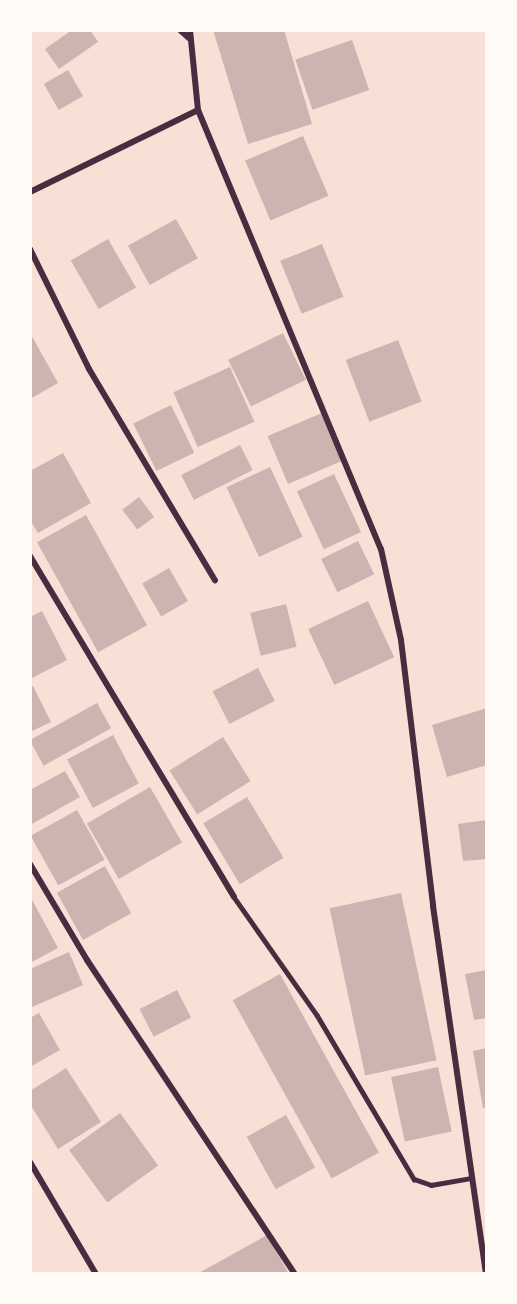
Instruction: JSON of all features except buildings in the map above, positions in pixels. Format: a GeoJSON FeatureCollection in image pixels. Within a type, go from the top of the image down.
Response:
{"type":"FeatureCollection","features":[{"type":"Feature","properties":{"kind":"street"},"geometry":{"type":"LineString","coordinates":[[180,30],[189,38]]}},
{"type":"Feature","properties":{"kind":"street"},"geometry":{"type":"LineString","coordinates":[[190,30],[198,110],[381,549],[401,640],[471,1178],[486,1274]]}},
{"type":"Feature","properties":{"kind":"street"},"geometry":{"type":"LineString","coordinates":[[30,192],[198,110]]}},
{"type":"Feature","properties":{"kind":"street"},"geometry":{"type":"LineString","coordinates":[[30,249],[89,369],[215,580]]}},
{"type":"Feature","properties":{"kind":"street"},"geometry":{"type":"LineString","coordinates":[[30,556],[234,897]]}},
{"type":"Feature","properties":{"kind":"street"},"geometry":{"type":"LineString","coordinates":[[30,864],[87,960],[295,1274]]}},
{"type":"Feature","properties":{"kind":"street"},"geometry":{"type":"LineString","coordinates":[[30,1162],[96,1274]]}},
{"type":"Feature","properties":{"kind":"lane"},"geometry":{"type":"LineString","coordinates":[[234,897],[316,1015],[414,1179],[431,1185],[471,1178]]}}]}
